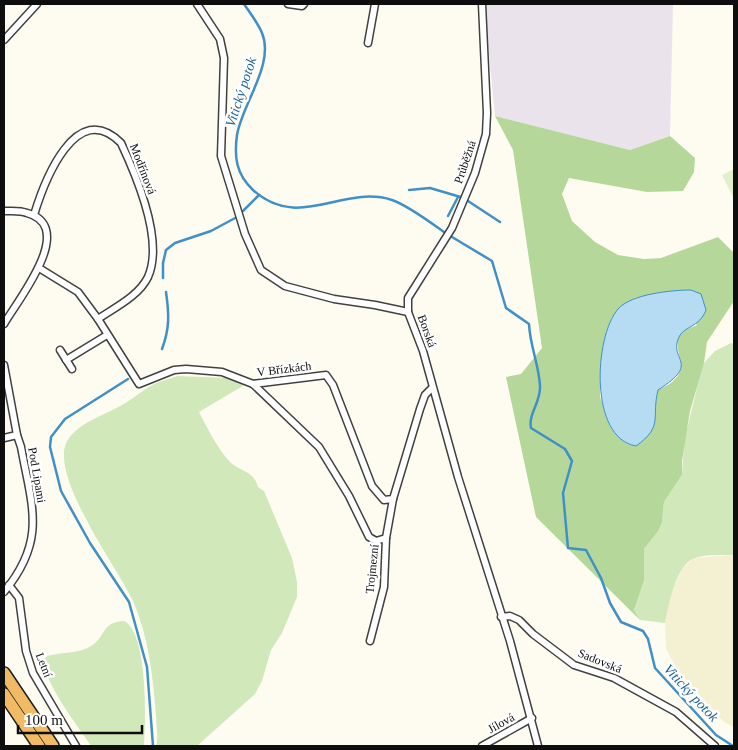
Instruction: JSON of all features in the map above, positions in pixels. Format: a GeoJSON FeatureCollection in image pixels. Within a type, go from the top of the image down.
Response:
{"type":"FeatureCollection","features":[{"type":"Feature","properties":{"kind":"highway"},"geometry":{"type":"LineString","coordinates":[[4,673],[53,746]]}},
{"type":"Feature","properties":{"kind":"highway"},"geometry":{"type":"LineString","coordinates":[[4,694],[39,746]]}},
{"type":"Feature","properties":{"kind":"street"},"geometry":{"type":"LineString","coordinates":[[4,40],[37,4]]}},
{"type":"Feature","properties":{"kind":"street","name":"Borská"},"geometry":{"type":"LineString","coordinates":[[197,4],[220,39],[224,67],[221,156],[245,234],[261,270],[285,286],[334,299],[375,304],[408,312],[423,351],[432,388],[532,718],[538,746]]}},
{"type":"Feature","properties":{"kind":"street"},"geometry":{"type":"LineString","coordinates":[[288,4],[302,6],[304,4]]}},
{"type":"Feature","properties":{"kind":"street"},"geometry":{"type":"LineString","coordinates":[[368,44],[375,4]]}},
{"type":"Feature","properties":{"kind":"street","name":"Průběžná"},"geometry":{"type":"LineString","coordinates":[[408,312],[408,298],[452,228],[475,173],[486,134],[488,113],[482,4]]}},
{"type":"Feature","properties":{"kind":"street","name":"Modřínová"},"geometry":{"type":"LineString","coordinates":[[34,216],[39,198],[63,152],[78,135],[94,129],[104,130],[121,143],[151,225],[155,245],[148,278],[134,294],[98,319]]}},
{"type":"Feature","properties":{"kind":"street"},"geometry":{"type":"LineString","coordinates":[[4,211],[24,212],[34,216],[42,221],[48,236],[46,250],[39,268],[4,324]]}},
{"type":"Feature","properties":{"kind":"street","name":"V Břízkách"},"geometry":{"type":"LineString","coordinates":[[39,268],[78,292],[98,319],[139,384],[174,370],[186,369],[222,372],[252,384],[326,374],[330,377],[372,486],[384,500],[394,498]]}},
{"type":"Feature","properties":{"kind":"street"},"geometry":{"type":"LineString","coordinates":[[66,360],[107,335]]}},
{"type":"Feature","properties":{"kind":"street"},"geometry":{"type":"LineString","coordinates":[[60,350],[72,369]]}},
{"type":"Feature","properties":{"kind":"street","name":"Pod Lipami"},"geometry":{"type":"LineString","coordinates":[[4,365],[23,457],[33,529],[23,567],[4,592]]}},
{"type":"Feature","properties":{"kind":"street"},"geometry":{"type":"LineString","coordinates":[[252,384],[319,447],[349,496],[369,536],[376,541],[386,538]]}},
{"type":"Feature","properties":{"kind":"street"},"geometry":{"type":"LineString","coordinates":[[394,498],[420,409],[425,395],[432,388]]}},
{"type":"Feature","properties":{"kind":"street"},"geometry":{"type":"LineString","coordinates":[[4,438],[17,435]]}},
{"type":"Feature","properties":{"kind":"street","name":"Trojmezní"},"geometry":{"type":"LineString","coordinates":[[370,641],[384,587],[386,538],[394,498]]}},
{"type":"Feature","properties":{"kind":"street","name":"Letní"},"geometry":{"type":"LineString","coordinates":[[9,586],[19,598],[26,651],[33,673],[76,746]]}},
{"type":"Feature","properties":{"kind":"street","name":"Sadovská"},"geometry":{"type":"LineString","coordinates":[[501,616],[510,616],[519,620],[533,634],[574,665],[614,678],[676,712],[715,746]]}},
{"type":"Feature","properties":{"kind":"street","name":"Jílová"},"geometry":{"type":"LineString","coordinates":[[482,746],[532,718]]}},
{"type":"Feature","properties":{"kind":"shaded area"},"geometry":{"type":"Polygon","coordinates":[[[484,4],[673,4],[670,136],[630,150],[495,116],[484,4]]]}},
{"type":"Feature","properties":{"kind":"shaded area"},"geometry":{"type":"Polygon","coordinates":[[[734,555],[734,727],[724,722],[678,671],[666,649],[665,623],[671,593],[682,569],[694,558],[734,555]]]}},
{"type":"Feature","properties":{"kind":"green space"},"geometry":{"type":"Polygon","coordinates":[[[495,116],[630,150],[670,136],[695,158],[694,172],[683,191],[647,192],[569,178],[562,194],[572,221],[595,242],[618,255],[644,259],[661,258],[718,237],[734,253],[734,301],[707,342],[704,363],[690,411],[682,461],[682,475],[664,502],[662,522],[659,530],[644,549],[644,581],[634,610],[640,620],[536,517],[506,377],[521,374],[542,348],[513,150],[495,116]],[[666,292],[635,298],[612,317],[607,331],[600,374],[600,397],[612,429],[656,409],[655,401],[658,390],[672,382],[679,373],[679,336],[683,331],[697,325],[666,292]]]}},
{"type":"Feature","properties":{"kind":"green space"},"geometry":{"type":"Polygon","coordinates":[[[734,169],[734,199],[722,175],[734,169]]]}},
{"type":"Feature","properties":{"kind":"green space"},"geometry":{"type":"Polygon","coordinates":[[[731,343],[734,344],[734,555],[704,556],[688,562],[682,569],[674,586],[665,623],[640,620],[634,610],[644,581],[644,549],[659,530],[662,522],[664,502],[682,475],[684,442],[700,375],[704,363],[715,351],[731,343]]]}},
{"type":"Feature","properties":{"kind":"green space"},"geometry":{"type":"Polygon","coordinates":[[[177,376],[229,378],[246,384],[199,412],[225,457],[250,475],[258,487],[264,491],[292,558],[297,582],[297,597],[282,633],[271,650],[262,681],[255,694],[197,746],[156,746],[157,735],[153,687],[143,629],[133,601],[74,495],[66,472],[64,453],[69,438],[80,427],[124,404],[152,385],[177,376]]]}},
{"type":"Feature","properties":{"kind":"green space"},"geometry":{"type":"Polygon","coordinates":[[[124,621],[132,629],[138,642],[141,659],[145,699],[144,746],[91,746],[56,693],[45,670],[42,658],[54,654],[86,649],[96,642],[111,624],[124,621]]]}},
{"type":"Feature","properties":{"kind":"water"},"geometry":{"type":"Polygon","coordinates":[[[691,290],[701,294],[706,310],[696,324],[681,333],[677,351],[681,367],[671,381],[658,390],[653,427],[645,439],[636,446],[621,439],[610,425],[603,407],[600,385],[601,363],[604,341],[610,323],[618,309],[632,300],[663,292],[691,290]]]}},
{"type":"Feature","properties":{"kind":"waterway","name":"Vitický potok"},"geometry":{"type":"LineString","coordinates":[[244,4],[260,29],[265,45],[261,71],[237,135],[236,158],[247,184],[270,202],[288,207],[321,205],[356,198],[374,197],[392,200],[444,232]]}},
{"type":"Feature","properties":{"kind":"waterway"},"geometry":{"type":"LineString","coordinates":[[409,190],[430,188],[464,198]]}},
{"type":"Feature","properties":{"kind":"waterway"},"geometry":{"type":"LineString","coordinates":[[243,211],[259,195]]}},
{"type":"Feature","properties":{"kind":"waterway"},"geometry":{"type":"LineString","coordinates":[[448,216],[458,197]]}},
{"type":"Feature","properties":{"kind":"waterway"},"geometry":{"type":"LineString","coordinates":[[468,201],[500,222]]}},
{"type":"Feature","properties":{"kind":"waterway"},"geometry":{"type":"LineString","coordinates":[[163,278],[163,263],[166,250],[175,243],[211,231],[237,217]]}},
{"type":"Feature","properties":{"kind":"waterway","name":"Vitický potok"},"geometry":{"type":"LineString","coordinates":[[452,237],[492,261],[506,308],[529,324],[540,386],[539,397],[531,418],[531,428],[565,449],[572,461],[563,493],[568,548],[586,550],[601,578],[610,603],[621,622],[643,631],[648,639],[655,668],[716,735],[733,746]]}},
{"type":"Feature","properties":{"kind":"waterway"},"geometry":{"type":"LineString","coordinates":[[162,349],[168,320],[166,292]]}},
{"type":"Feature","properties":{"kind":"waterway"},"geometry":{"type":"LineString","coordinates":[[128,379],[65,419],[51,437],[50,447],[61,491],[90,543],[129,602],[147,667],[153,746]]}}]}
